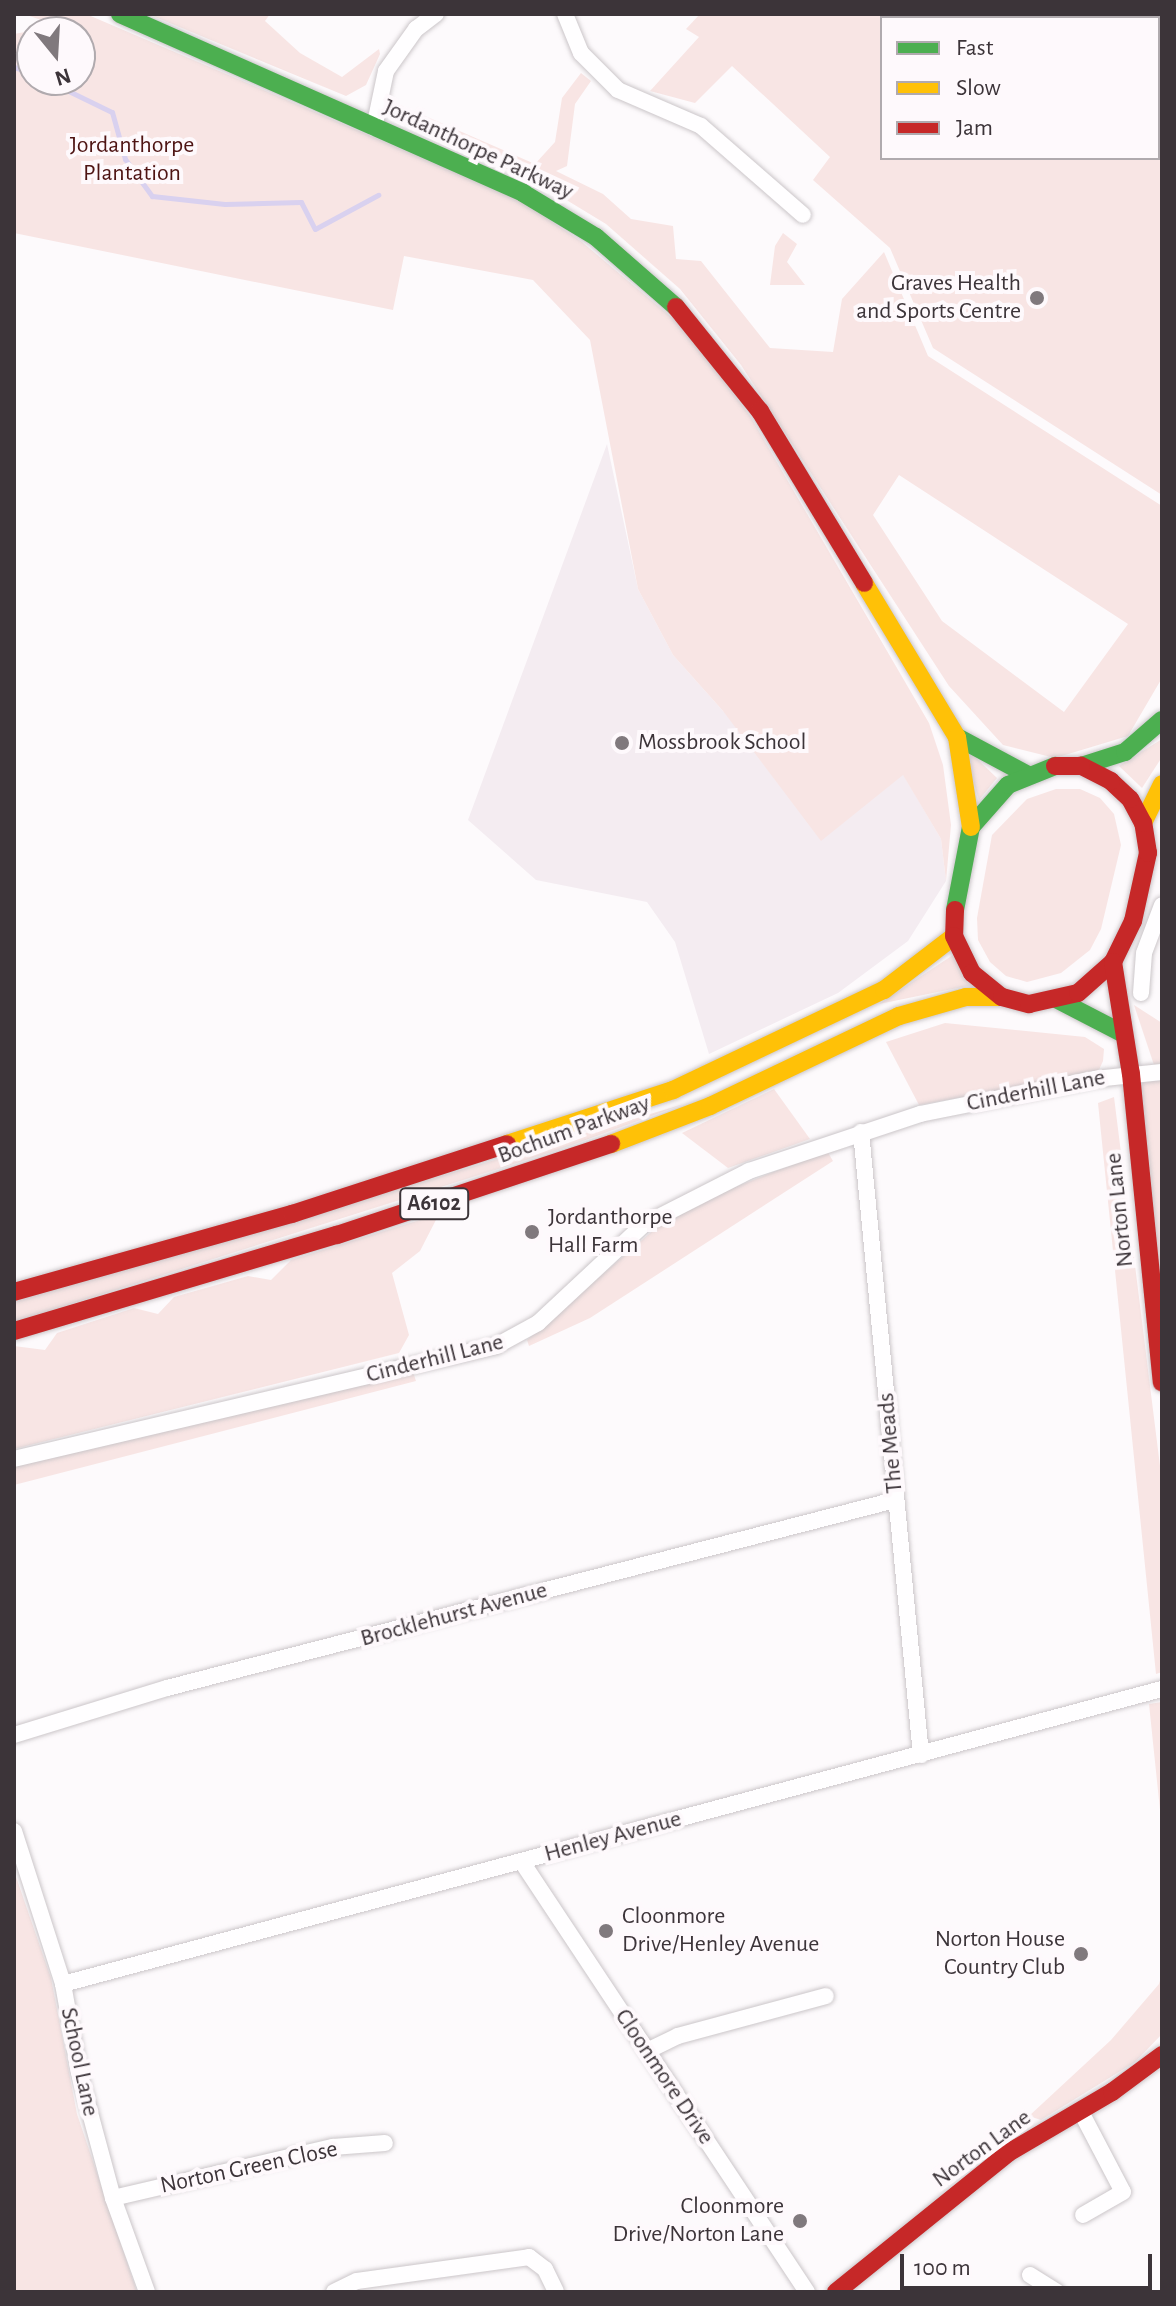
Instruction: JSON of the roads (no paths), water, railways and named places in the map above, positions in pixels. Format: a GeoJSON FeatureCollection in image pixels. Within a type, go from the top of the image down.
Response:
{"type":"FeatureCollection","features":[{"type":"Feature","properties":{"kind":"main road","name":"Jordanthorpe Parkway"},"geometry":{"type":"LineString","coordinates":[[120,14],[493,178],[562,215],[625,259],[694,323],[760,411],[957,737],[971,827]]}},
{"type":"Feature","properties":{"kind":"main road"},"geometry":{"type":"LineString","coordinates":[[1081,766],[1111,781],[1130,799],[1143,823],[1145,874],[1133,921],[1113,962],[1078,993],[1058,1000],[1029,1004],[1002,997],[972,973],[954,936],[971,827],[1008,785],[1055,766],[1081,766],[1125,752],[1162,720]]}},
{"type":"Feature","properties":{"kind":"main road"},"geometry":{"type":"LineString","coordinates":[[957,737],[1028,775]]}},
{"type":"Feature","properties":{"kind":"main road"},"geometry":{"type":"LineString","coordinates":[[1143,823],[1162,784]]}},
{"type":"Feature","properties":{"kind":"main road","name":"Bochum Parkway"},"geometry":{"type":"LineString","coordinates":[[14,1292],[307,1210],[673,1090],[884,990],[954,936]]}},
{"type":"Feature","properties":{"kind":"main road","name":"Norton Lane"},"geometry":{"type":"LineString","coordinates":[[1113,962],[1131,1074],[1162,1382]]}},
{"type":"Feature","properties":{"kind":"main road","name":"Bochum Parkway"},"geometry":{"type":"LineString","coordinates":[[14,1331],[337,1235],[583,1155],[710,1106],[923,1007],[966,997],[1002,997]]}},
{"type":"Feature","properties":{"kind":"main road"},"geometry":{"type":"LineString","coordinates":[[1058,1000],[1124,1034]]}},
{"type":"Feature","properties":{"kind":"main road","name":"Norton Lane"},"geometry":{"type":"LineString","coordinates":[[836,2292],[1008,2153],[1081,2112],[1161,2056]]}},
{"type":"Feature","properties":{"kind":"street"},"geometry":{"type":"LineString","coordinates":[[374,128],[386,71],[416,29],[436,14]]}},
{"type":"Feature","properties":{"kind":"street"},"geometry":{"type":"LineString","coordinates":[[565,14],[581,53],[618,90],[701,126],[803,215]]}},
{"type":"Feature","properties":{"kind":"street"},"geometry":{"type":"LineString","coordinates":[[1141,993],[1144,953],[1162,905]]}},
{"type":"Feature","properties":{"kind":"street","name":"Cinderhill Lane"},"geometry":{"type":"LineString","coordinates":[[14,1459],[516,1339],[665,1211],[749,1171],[920,1114],[1131,1074],[1162,1072]]}},
{"type":"Feature","properties":{"kind":"street","name":"The Meads"},"geometry":{"type":"LineString","coordinates":[[861,1132],[921,1755]]}},
{"type":"Feature","properties":{"kind":"street","name":"Brocklehurst Avenue"},"geometry":{"type":"LineString","coordinates":[[14,1735],[167,1688],[895,1500]]}},
{"type":"Feature","properties":{"kind":"street","name":"Henley Avenue"},"geometry":{"type":"LineString","coordinates":[[63,1984],[1162,1689]]}},
{"type":"Feature","properties":{"kind":"street","name":"School Lane"},"geometry":{"type":"LineString","coordinates":[[14,1831],[63,1984],[79,2072],[113,2198],[147,2292]]}},
{"type":"Feature","properties":{"kind":"street","name":"Cloonmore Drive"},"geometry":{"type":"LineString","coordinates":[[522,1862],[807,2292]]}},
{"type":"Feature","properties":{"kind":"street"},"geometry":{"type":"LineString","coordinates":[[647,2051],[678,2036],[826,1996]]}},
{"type":"Feature","properties":{"kind":"street"},"geometry":{"type":"LineString","coordinates":[[1081,2112],[1123,2192],[1083,2215]]}},
{"type":"Feature","properties":{"kind":"street","name":"Norton Green Close"},"geometry":{"type":"LineString","coordinates":[[113,2198],[333,2147],[385,2143]]}},
{"type":"Feature","properties":{"kind":"street"},"geometry":{"type":"LineString","coordinates":[[334,2292],[357,2281],[529,2257],[545,2269],[556,2292]]}},
{"type":"Feature","properties":{"kind":"street"},"geometry":{"type":"LineString","coordinates":[[1030,2275],[1057,2292]]}},
{"type":"Feature","properties":{"kind":"waterway"},"geometry":{"type":"LineString","coordinates":[[79,96],[112,112],[125,159],[152,196],[225,204],[301,202],[315,229],[378,195]]}},
{"type":"Feature","properties":{"kind":"place","name":"Graves Health and Sports Centre"},"geometry":{"type":"Point","coordinates":[1037,298]}},
{"type":"Feature","properties":{"kind":"place","name":"Mossbrook School"},"geometry":{"type":"Point","coordinates":[622,743]}},
{"type":"Feature","properties":{"kind":"place","name":"Jordanthorpe Hall Farm"},"geometry":{"type":"Point","coordinates":[532,1232]}},
{"type":"Feature","properties":{"kind":"place","name":"Cloonmore Drive/Henley Avenue"},"geometry":{"type":"Point","coordinates":[606,1931]}},
{"type":"Feature","properties":{"kind":"place","name":"Norton House Country Club"},"geometry":{"type":"Point","coordinates":[1081,1954]}},
{"type":"Feature","properties":{"kind":"place","name":"Cloonmore Drive/Norton Lane"},"geometry":{"type":"Point","coordinates":[800,2221]}},
{"type":"Feature","properties":{"kind":"park label","name":"Jordanthorpe Plantation"},"geometry":{"type":"Point","coordinates":[132,160]}}]}
